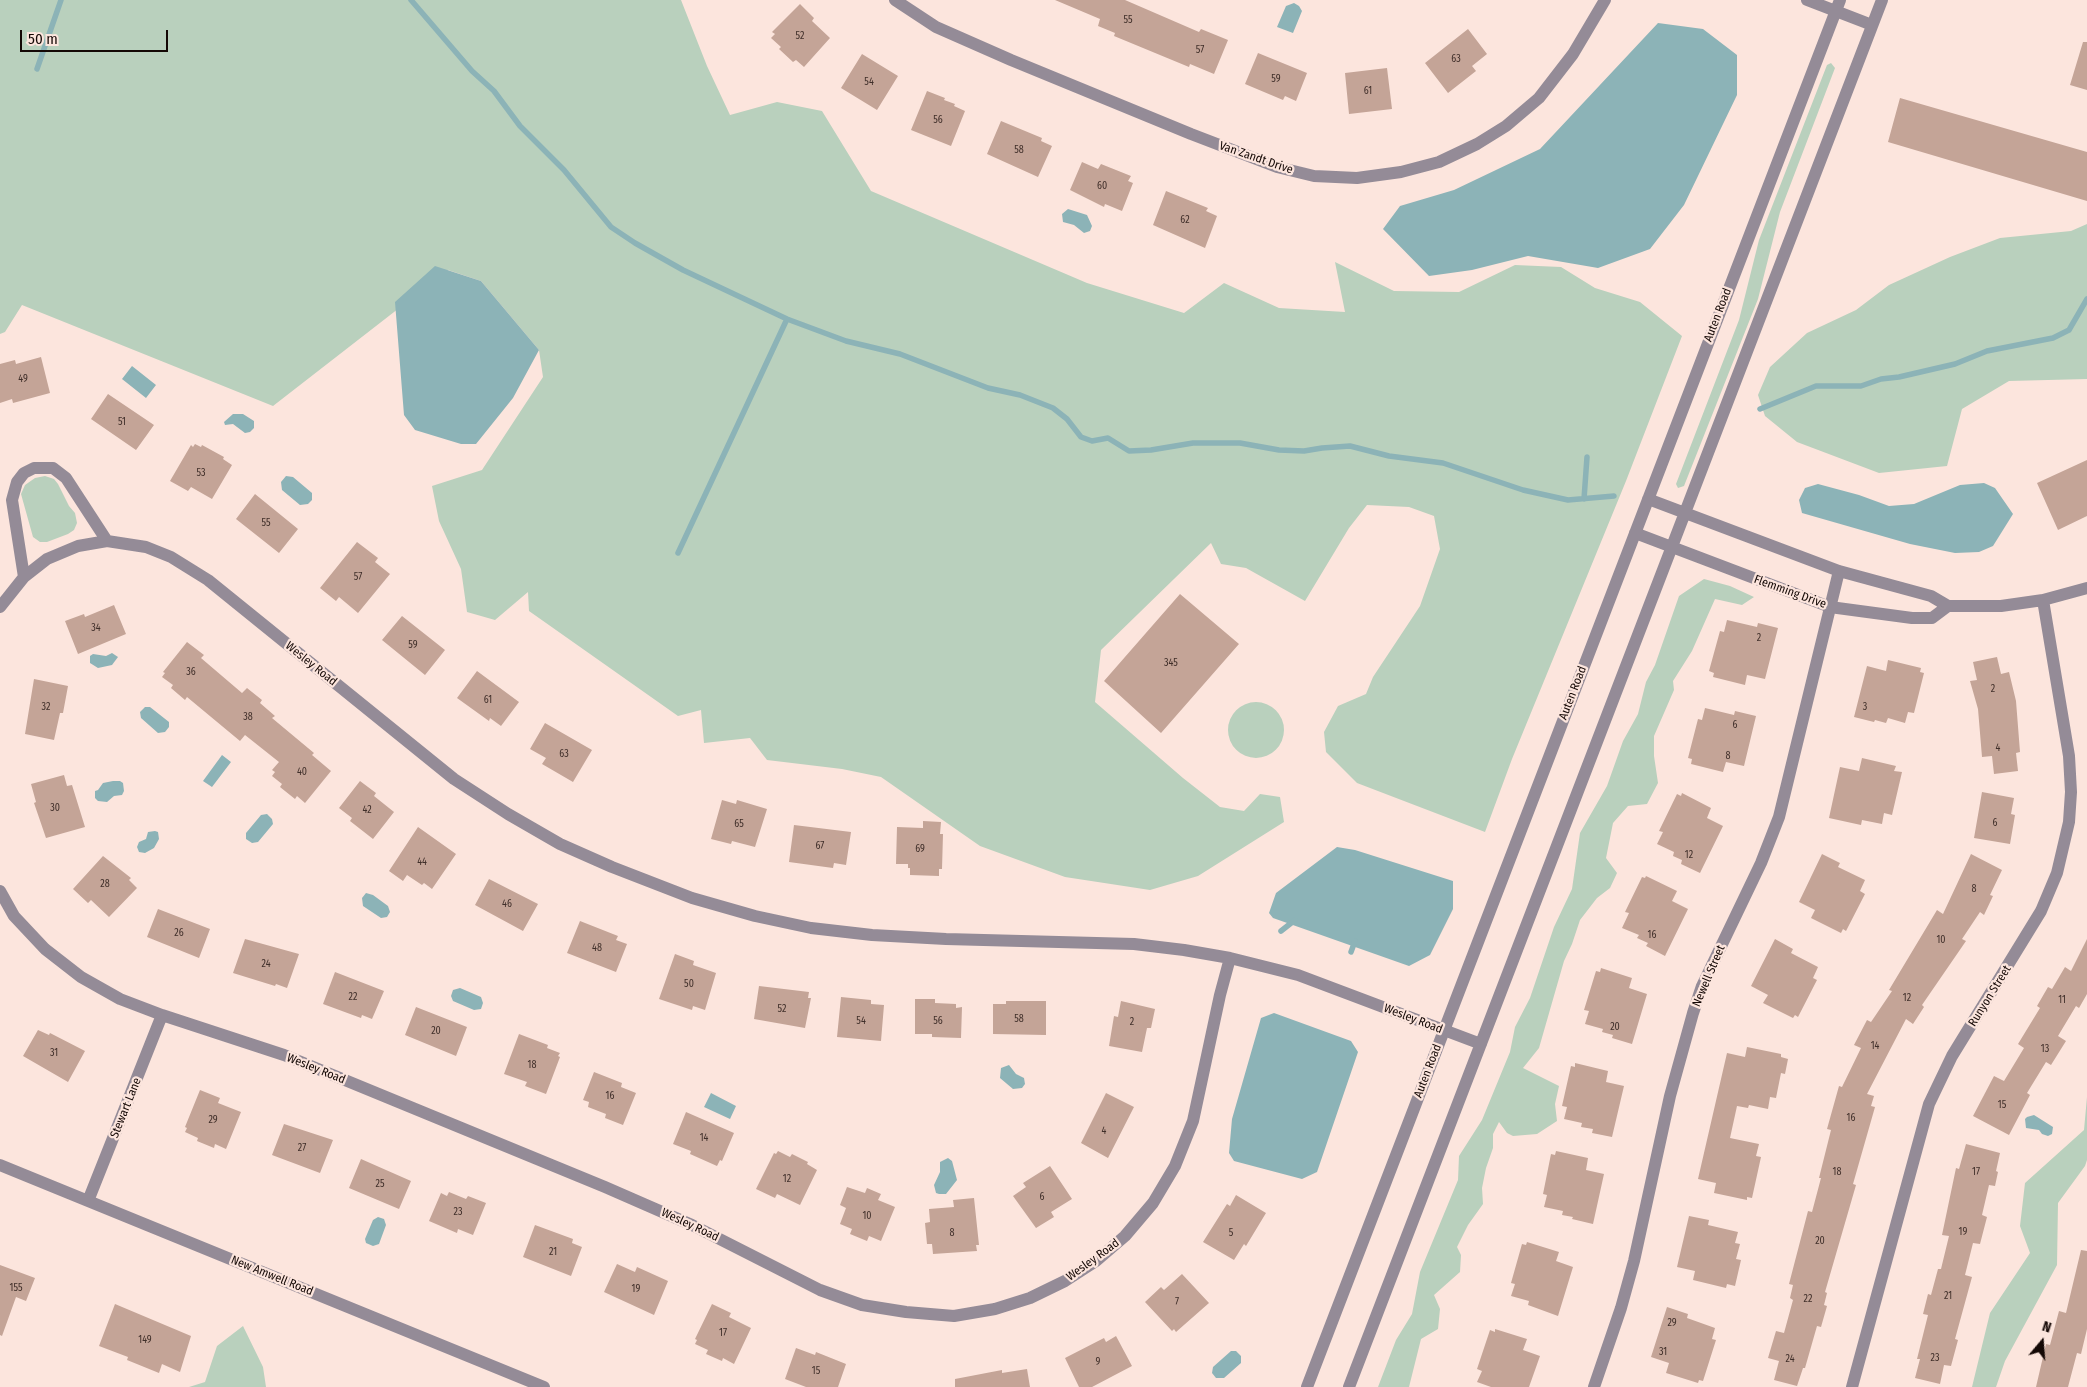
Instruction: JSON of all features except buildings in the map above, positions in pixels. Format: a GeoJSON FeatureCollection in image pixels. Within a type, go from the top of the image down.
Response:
{"type":"FeatureCollection","features":[{"type":"Feature","properties":{"kind":"street","name":"Van Zandt Drive"},"geometry":{"type":"LineString","coordinates":[[895,0],[936,27],[1191,134],[1277,167],[1314,176],[1357,178],[1400,172],[1439,162],[1477,144],[1506,126],[1539,98],[1574,54],[1605,0]]}},
{"type":"Feature","properties":{"kind":"street"},"geometry":{"type":"LineString","coordinates":[[1807,0],[1838,5],[1872,26]]}},
{"type":"Feature","properties":{"kind":"street"},"geometry":{"type":"LineString","coordinates":[[1349,1387],[1882,0]]}},
{"type":"Feature","properties":{"kind":"street","name":"Auten Road"},"geometry":{"type":"LineString","coordinates":[[1307,1387],[1838,5]]}},
{"type":"Feature","properties":{"kind":"street"},"geometry":{"type":"LineString","coordinates":[[24,577],[12,500],[18,482],[24,473],[34,468],[53,468],[66,478],[107,541]]}},
{"type":"Feature","properties":{"kind":"street","name":"Flemming Drive"},"geometry":{"type":"LineString","coordinates":[[1648,499],[1839,571],[1931,596],[1948,606],[2001,606],[2043,600],[2087,588]]}},
{"type":"Feature","properties":{"kind":"street","name":"Flemming Drive"},"geometry":{"type":"LineString","coordinates":[[1635,533],[1830,607],[1912,618],[1932,618],[1948,606]]}},
{"type":"Feature","properties":{"kind":"street","name":"Wesley Road"},"geometry":{"type":"LineString","coordinates":[[0,607],[24,577],[48,559],[78,546],[107,541],[146,547],[171,557],[208,580],[454,779],[508,814],[560,844],[612,867],[692,898],[755,916],[811,928],[872,935],[1134,944],[1230,958],[1298,975],[1481,1044]]}},
{"type":"Feature","properties":{"kind":"street","name":"Newell Street"},"geometry":{"type":"LineString","coordinates":[[1594,1387],[1621,1308],[1634,1261],[1670,1096],[1690,1022],[1702,986],[1762,863],[1779,817],[1839,571]]}},
{"type":"Feature","properties":{"kind":"street","name":"Runyon Street"},"geometry":{"type":"LineString","coordinates":[[1852,1387],[1929,1104],[1952,1056],[2041,911],[2057,873],[2069,822],[2071,792],[2070,756],[2043,600]]}},
{"type":"Feature","properties":{"kind":"street","name":"Wesley Road"},"geometry":{"type":"LineString","coordinates":[[0,892],[14,916],[38,942],[74,972],[120,999],[162,1015],[284,1055],[605,1186],[692,1225],[820,1290],[862,1305],[906,1312],[954,1316],[994,1309],[1021,1301],[1065,1281],[1096,1261],[1125,1236],[1153,1203],[1175,1166],[1193,1121],[1220,995],[1230,958]]}},
{"type":"Feature","properties":{"kind":"street","name":"Stewart Lane"},"geometry":{"type":"LineString","coordinates":[[88,1201],[162,1015]]}},
{"type":"Feature","properties":{"kind":"street","name":"New Amwell Road"},"geometry":{"type":"LineString","coordinates":[[0,1165],[544,1387]]}},
{"type":"Feature","properties":{"kind":"green space"},"geometry":{"type":"Polygon","coordinates":[[[0,0],[681,0],[707,66],[730,115],[777,102],[822,111],[871,191],[1087,283],[1184,313],[1224,283],[1279,308],[1345,312],[1335,262],[1394,291],[1459,292],[1515,265],[1561,267],[1595,288],[1640,302],[1682,336],[1626,481],[1512,759],[1485,832],[1357,783],[1326,752],[1324,732],[1338,706],[1366,694],[1373,677],[1420,606],[1440,549],[1434,516],[1409,507],[1367,505],[1349,528],[1305,601],[1246,568],[1221,564],[1211,543],[1101,650],[1095,702],[1183,778],[1220,807],[1244,811],[1260,794],[1280,797],[1284,822],[1198,876],[1150,890],[1065,877],[980,846],[881,777],[842,769],[767,760],[750,738],[704,743],[701,710],[678,716],[529,611],[528,592],[495,620],[467,612],[461,569],[439,521],[432,486],[482,470],[543,377],[539,350],[481,281],[448,270],[273,406],[22,305],[5,332],[0,334],[0,0]]]}},
{"type":"Feature","properties":{"kind":"green space"},"geometry":{"type":"Polygon","coordinates":[[[1831,63],[1835,68],[1780,212],[1758,299],[1684,486],[1678,488],[1676,484],[1739,320],[1759,240],[1827,65],[1831,63]]]}},
{"type":"Feature","properties":{"kind":"green space"},"geometry":{"type":"Polygon","coordinates":[[[2087,224],[2087,379],[2009,381],[1962,409],[1947,466],[1879,473],[1797,442],[1765,416],[1758,395],[1770,367],[1807,333],[1856,310],[1889,285],[1950,257],[2000,238],[2071,231],[2087,224]]]}},
{"type":"Feature","properties":{"kind":"green space"},"geometry":{"type":"Polygon","coordinates":[[[45,476],[54,479],[58,484],[69,506],[75,513],[77,523],[74,530],[68,534],[47,542],[40,542],[33,537],[21,494],[25,485],[35,478],[45,476]]]}},
{"type":"Feature","properties":{"kind":"green space"},"geometry":{"type":"Polygon","coordinates":[[[1704,579],[1730,586],[1754,597],[1742,605],[1715,599],[1692,651],[1673,681],[1674,690],[1654,736],[1654,756],[1658,783],[1647,804],[1628,806],[1613,823],[1606,858],[1617,873],[1610,888],[1597,898],[1580,920],[1564,961],[1539,1048],[1523,1068],[1559,1086],[1555,1104],[1557,1121],[1537,1134],[1513,1136],[1507,1133],[1499,1122],[1493,1134],[1493,1148],[1482,1188],[1483,1204],[1468,1225],[1457,1247],[1461,1255],[1460,1272],[1434,1295],[1440,1309],[1438,1329],[1421,1339],[1409,1387],[1378,1387],[1396,1340],[1412,1314],[1420,1272],[1458,1180],[1459,1156],[1482,1120],[1510,1052],[1515,1027],[1530,998],[1554,927],[1572,889],[1580,833],[1607,786],[1623,741],[1638,714],[1646,682],[1655,665],[1679,596],[1704,579]]]}},
{"type":"Feature","properties":{"kind":"green space"},"geometry":{"type":"Polygon","coordinates":[[[1250,702],[1262,702],[1272,706],[1280,714],[1284,730],[1280,746],[1272,754],[1262,758],[1250,758],[1240,754],[1232,746],[1228,736],[1228,724],[1232,714],[1240,706],[1250,702]]]}},
{"type":"Feature","properties":{"kind":"green space"},"geometry":{"type":"Polygon","coordinates":[[[2087,1097],[2087,1160],[2085,1166],[2058,1203],[2057,1265],[2005,1361],[1996,1387],[1972,1387],[1990,1313],[2030,1253],[2020,1226],[2025,1183],[2084,1130],[2087,1097]]]}},
{"type":"Feature","properties":{"kind":"green space"},"geometry":{"type":"Polygon","coordinates":[[[243,1326],[263,1367],[266,1387],[189,1387],[205,1382],[217,1346],[243,1326]]]}},
{"type":"Feature","properties":{"kind":"water"},"geometry":{"type":"Polygon","coordinates":[[[1294,3],[1302,11],[1293,33],[1277,27],[1286,6],[1294,3]]]}},
{"type":"Feature","properties":{"kind":"water"},"geometry":{"type":"Polygon","coordinates":[[[1658,23],[1703,29],[1737,55],[1737,95],[1684,205],[1650,249],[1598,268],[1528,256],[1472,270],[1429,276],[1383,229],[1400,206],[1454,190],[1540,149],[1658,23]]]}},
{"type":"Feature","properties":{"kind":"water"},"geometry":{"type":"Polygon","coordinates":[[[1068,209],[1087,215],[1092,226],[1090,231],[1084,233],[1074,225],[1063,222],[1062,214],[1068,209]]]}},
{"type":"Feature","properties":{"kind":"water"},"geometry":{"type":"Polygon","coordinates":[[[435,266],[481,281],[539,350],[513,398],[476,444],[461,444],[415,430],[404,415],[395,302],[435,266]]]}},
{"type":"Feature","properties":{"kind":"water"},"geometry":{"type":"Polygon","coordinates":[[[132,366],[156,385],[146,398],[122,379],[132,366]]]}},
{"type":"Feature","properties":{"kind":"water"},"geometry":{"type":"Polygon","coordinates":[[[233,414],[243,414],[254,421],[254,428],[250,432],[245,433],[233,424],[225,425],[224,422],[233,414]]]}},
{"type":"Feature","properties":{"kind":"water"},"geometry":{"type":"Polygon","coordinates":[[[286,476],[293,477],[312,493],[312,500],[308,504],[300,505],[282,490],[281,482],[286,476]]]}},
{"type":"Feature","properties":{"kind":"water"},"geometry":{"type":"Polygon","coordinates":[[[1984,483],[1995,488],[2013,514],[1993,546],[1979,552],[1955,553],[1910,544],[1802,513],[1799,500],[1805,488],[1818,484],[1859,495],[1889,506],[1914,504],[1960,485],[1984,483]]]}},
{"type":"Feature","properties":{"kind":"water"},"geometry":{"type":"Polygon","coordinates":[[[112,653],[118,657],[112,665],[98,668],[90,663],[90,656],[93,654],[106,656],[112,653]]]}},
{"type":"Feature","properties":{"kind":"water"},"geometry":{"type":"Polygon","coordinates":[[[145,707],[150,707],[169,722],[169,727],[165,732],[158,733],[141,718],[140,712],[145,707]]]}},
{"type":"Feature","properties":{"kind":"water"},"geometry":{"type":"Polygon","coordinates":[[[222,755],[231,762],[212,787],[203,781],[222,755]]]}},
{"type":"Feature","properties":{"kind":"water"},"geometry":{"type":"Polygon","coordinates":[[[113,781],[123,783],[124,791],[122,795],[114,796],[107,802],[98,801],[95,798],[95,791],[103,783],[113,781]]]}},
{"type":"Feature","properties":{"kind":"water"},"geometry":{"type":"Polygon","coordinates":[[[267,814],[272,819],[273,824],[258,842],[252,843],[246,839],[246,833],[261,815],[267,814]]]}},
{"type":"Feature","properties":{"kind":"water"},"geometry":{"type":"Polygon","coordinates":[[[148,832],[158,832],[159,839],[154,848],[145,853],[139,852],[137,847],[139,842],[146,839],[148,832]]]}},
{"type":"Feature","properties":{"kind":"water"},"geometry":{"type":"Polygon","coordinates":[[[1337,847],[1355,850],[1453,881],[1453,909],[1430,955],[1409,966],[1273,918],[1269,913],[1276,893],[1337,847]]]}},
{"type":"Feature","properties":{"kind":"water"},"geometry":{"type":"Polygon","coordinates":[[[366,893],[373,895],[388,906],[390,912],[387,917],[381,918],[363,906],[362,898],[366,893]]]}},
{"type":"Feature","properties":{"kind":"water"},"geometry":{"type":"Polygon","coordinates":[[[460,988],[481,997],[483,1003],[481,1009],[474,1010],[453,1001],[451,996],[453,990],[460,988]]]}},
{"type":"Feature","properties":{"kind":"water"},"geometry":{"type":"Polygon","coordinates":[[[1274,1013],[1351,1041],[1358,1052],[1317,1172],[1302,1179],[1234,1161],[1229,1153],[1232,1119],[1261,1018],[1274,1013]]]}},
{"type":"Feature","properties":{"kind":"water"},"geometry":{"type":"Polygon","coordinates":[[[1009,1065],[1016,1074],[1024,1078],[1025,1084],[1022,1088],[1013,1089],[1000,1078],[1001,1068],[1009,1065]]]}},
{"type":"Feature","properties":{"kind":"water"},"geometry":{"type":"Polygon","coordinates":[[[711,1093],[736,1106],[730,1119],[704,1107],[711,1093]]]}},
{"type":"Feature","properties":{"kind":"water"},"geometry":{"type":"Polygon","coordinates":[[[2034,1115],[2053,1127],[2052,1134],[2048,1136],[2042,1134],[2039,1130],[2026,1128],[2025,1119],[2034,1115]]]}},
{"type":"Feature","properties":{"kind":"water"},"geometry":{"type":"Polygon","coordinates":[[[948,1158],[952,1161],[957,1180],[946,1194],[939,1194],[936,1193],[934,1185],[940,1172],[940,1162],[948,1158]]]}},
{"type":"Feature","properties":{"kind":"water"},"geometry":{"type":"Polygon","coordinates":[[[378,1217],[384,1219],[386,1225],[379,1244],[373,1246],[366,1243],[365,1239],[373,1220],[378,1217]]]}},
{"type":"Feature","properties":{"kind":"water"},"geometry":{"type":"Polygon","coordinates":[[[1231,1351],[1236,1351],[1241,1356],[1241,1363],[1224,1378],[1216,1378],[1212,1373],[1213,1367],[1231,1351]]]}},
{"type":"Feature","properties":{"kind":"waterway"},"geometry":{"type":"LineString","coordinates":[[37,69],[61,0]]}},
{"type":"Feature","properties":{"kind":"waterway"},"geometry":{"type":"LineString","coordinates":[[411,0],[472,71],[494,91],[520,126],[564,170],[611,227],[683,270],[787,319],[846,341],[900,354],[988,388],[1020,395],[1053,408],[1067,419],[1081,437],[1092,441],[1108,438],[1129,451],[1151,450],[1193,443],[1240,443],[1279,450],[1304,451],[1350,446],[1389,456],[1443,463],[1523,490],[1568,500],[1614,496]]}},
{"type":"Feature","properties":{"kind":"waterway"},"geometry":{"type":"LineString","coordinates":[[1760,409],[1816,386],[1861,386],[1881,379],[1899,377],[1955,364],[1987,351],[2053,338],[2069,330],[2087,299]]}},
{"type":"Feature","properties":{"kind":"waterway"},"geometry":{"type":"LineString","coordinates":[[678,553],[787,319]]}},
{"type":"Feature","properties":{"kind":"waterway"},"geometry":{"type":"LineString","coordinates":[[1584,499],[1587,457]]}},
{"type":"Feature","properties":{"kind":"waterway"},"geometry":{"type":"LineString","coordinates":[[1281,931],[1295,920]]}},
{"type":"Feature","properties":{"kind":"waterway"},"geometry":{"type":"LineString","coordinates":[[1351,952],[1355,941]]}}]}
